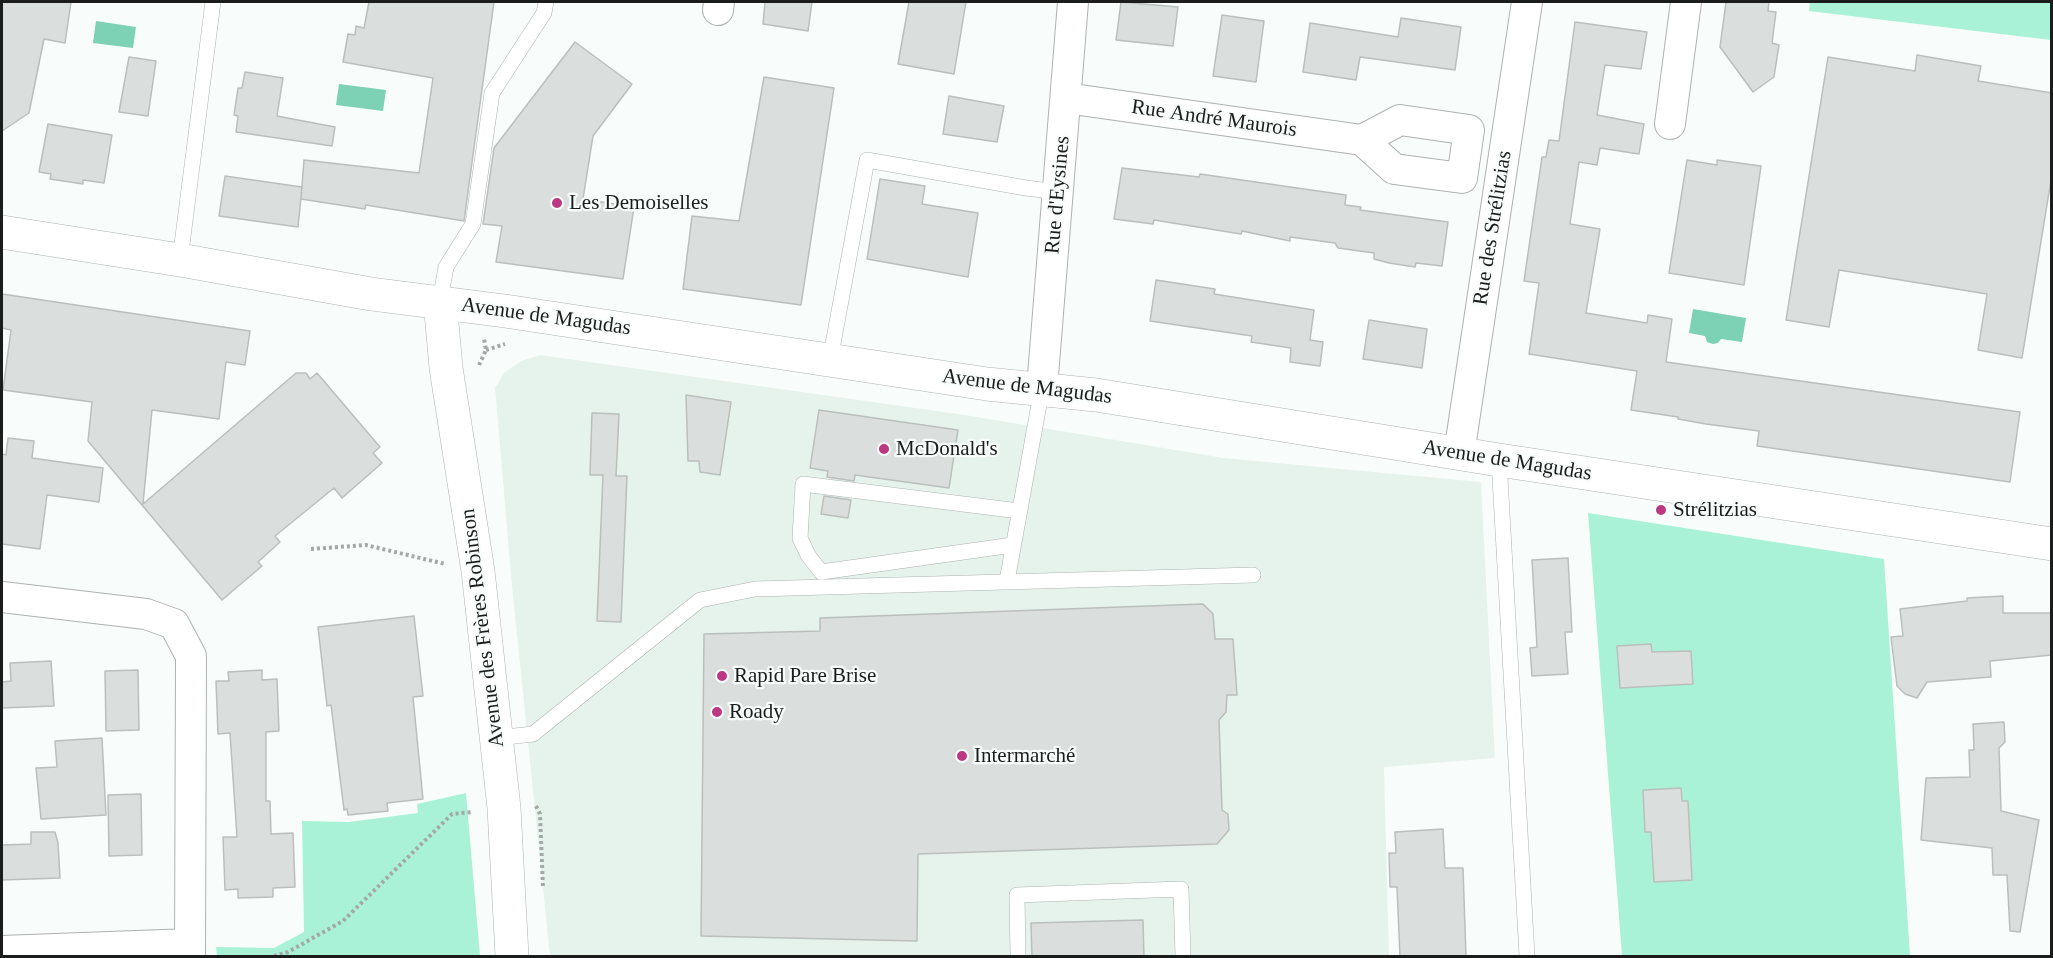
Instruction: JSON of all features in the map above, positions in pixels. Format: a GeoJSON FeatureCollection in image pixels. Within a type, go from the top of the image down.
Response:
{"type":"FeatureCollection","features":[{"type":"Feature","properties":{"kind":"main road","name":"Avenue de Magudas"},"geometry":{"type":"LineString","coordinates":[[2,232],[180,260],[371,294],[440,302],[987,384],[1096,395],[1459,454],[2052,544]]}},
{"type":"Feature","properties":{"kind":"main road","name":"Avenue des Frères Robinson"},"geometry":{"type":"LineString","coordinates":[[440,302],[446,368],[478,571],[497,738],[504,808],[512,957]]}},
{"type":"Feature","properties":{"kind":"street","name":"Rue d'Eysines"},"geometry":{"type":"LineString","coordinates":[[1042,388],[1073,2]]}},
{"type":"Feature","properties":{"kind":"street","name":"Rue des Strélitzias"},"geometry":{"type":"LineString","coordinates":[[1459,454],[1527,2]]}},
{"type":"Feature","properties":{"kind":"street"},"geometry":{"type":"LineString","coordinates":[[1670,124],[1686,2]]}},
{"type":"Feature","properties":{"kind":"street","name":"Rue André Maurois"},"geometry":{"type":"LineString","coordinates":[[1066,98],[1362,140]]}},
{"type":"Feature","properties":{"kind":"street"},"geometry":{"type":"LineString","coordinates":[[2,597],[146,614],[174,624],[192,656],[190,950],[2,951]]}},
{"type":"Feature","properties":{"kind":"lane"},"geometry":{"type":"LineString","coordinates":[[180,260],[213,2]]}},
{"type":"Feature","properties":{"kind":"lane"},"geometry":{"type":"LineString","coordinates":[[440,302],[446,267],[473,224],[492,93],[544,13],[546,2]]}},
{"type":"Feature","properties":{"kind":"lane"},"geometry":{"type":"LineString","coordinates":[[830,360],[867,160],[1058,192]]}},
{"type":"Feature","properties":{"kind":"lane"},"geometry":{"type":"LineString","coordinates":[[1007,581],[1018,510],[1042,388]]}},
{"type":"Feature","properties":{"kind":"lane"},"geometry":{"type":"LineString","coordinates":[[1499,460],[1527,957]]}},
{"type":"Feature","properties":{"kind":"lane"},"geometry":{"type":"LineString","coordinates":[[1013,545],[821,572],[808,555],[800,538],[803,484],[1018,510]]}},
{"type":"Feature","properties":{"kind":"lane"},"geometry":{"type":"LineString","coordinates":[[497,738],[534,734],[700,600],[754,589],[1253,575]]}},
{"type":"Feature","properties":{"kind":"lane"},"geometry":{"type":"LineString","coordinates":[[1018,957],[1017,895],[1181,889],[1183,957]]}},
{"type":"Feature","properties":{"kind":"path"},"geometry":{"type":"LineString","coordinates":[[311,549],[366,545],[478,571]]}},
{"type":"Feature","properties":{"kind":"path"},"geometry":{"type":"LineString","coordinates":[[274,957],[288,952],[343,921],[452,814],[504,808]]}},
{"type":"Feature","properties":{"kind":"shaded area"},"geometry":{"type":"Polygon","coordinates":[[[1810,2],[2051,2],[2051,40],[1809,11],[1810,2]]]}},
{"type":"Feature","properties":{"kind":"shaded area"},"geometry":{"type":"Polygon","coordinates":[[[96,21],[136,27],[133,48],[93,43],[96,21]]]}},
{"type":"Feature","properties":{"kind":"shaded area"},"geometry":{"type":"Polygon","coordinates":[[[339,84],[386,90],[383,111],[336,105],[339,84]]]}},
{"type":"Feature","properties":{"kind":"shaded area"},"geometry":{"type":"Polygon","coordinates":[[[1693,309],[1746,318],[1742,342],[1721,339],[1718,343],[1713,344],[1707,342],[1705,336],[1689,333],[1693,309]]]}},
{"type":"Feature","properties":{"kind":"shaded area"},"geometry":{"type":"Polygon","coordinates":[[[540,355],[965,415],[1224,458],[1481,482],[1495,758],[1384,767],[1389,956],[550,956],[512,586],[495,388],[504,373],[521,361],[540,355]]]}},
{"type":"Feature","properties":{"kind":"shaded area"},"geometry":{"type":"Polygon","coordinates":[[[1588,513],[1884,559],[1910,956],[1622,956],[1588,513]]]}},
{"type":"Feature","properties":{"kind":"shaded area"},"geometry":{"type":"Polygon","coordinates":[[[466,793],[480,956],[217,956],[216,947],[274,948],[304,932],[302,821],[349,822],[418,813],[417,804],[466,793]]]}},
{"type":"Feature","properties":{"kind":"building"},"geometry":{"type":"Polygon","coordinates":[[[2,2],[71,2],[65,43],[44,39],[29,113],[2,131],[2,2]]]}},
{"type":"Feature","properties":{"kind":"building"},"geometry":{"type":"Polygon","coordinates":[[[369,2],[494,2],[464,221],[366,205],[365,209],[301,199],[304,160],[419,173],[433,78],[343,62],[348,34],[355,35],[356,26],[364,28],[369,2]]]}},
{"type":"Feature","properties":{"kind":"building"},"geometry":{"type":"Polygon","coordinates":[[[765,2],[812,2],[808,31],[763,24],[765,2]]]}},
{"type":"Feature","properties":{"kind":"building"},"geometry":{"type":"Polygon","coordinates":[[[909,2],[966,2],[954,74],[898,64],[909,2]]]}},
{"type":"Feature","properties":{"kind":"building"},"geometry":{"type":"Polygon","coordinates":[[[1121,2],[1178,7],[1173,46],[1116,40],[1121,2]]]}},
{"type":"Feature","properties":{"kind":"building"},"geometry":{"type":"Polygon","coordinates":[[[1726,2],[1769,2],[1768,11],[1776,12],[1772,43],[1779,45],[1774,77],[1753,92],[1720,47],[1726,2]]]}},
{"type":"Feature","properties":{"kind":"building"},"geometry":{"type":"Polygon","coordinates":[[[1222,15],[1264,21],[1256,82],[1213,76],[1222,15]]]}},
{"type":"Feature","properties":{"kind":"building"},"geometry":{"type":"Polygon","coordinates":[[[1401,18],[1461,27],[1455,70],[1360,57],[1356,80],[1303,72],[1310,23],[1398,37],[1401,18]]]}},
{"type":"Feature","properties":{"kind":"building"},"geometry":{"type":"Polygon","coordinates":[[[1575,22],[1647,32],[1641,69],[1605,65],[1597,115],[1644,124],[1639,154],[1600,148],[1597,165],[1579,162],[1570,224],[1600,229],[1586,313],[1647,323],[1648,315],[1672,319],[1666,362],[2020,412],[2010,482],[1757,446],[1759,431],[1631,410],[1637,371],[1529,354],[1539,283],[1524,281],[1542,157],[1546,157],[1549,140],[1559,141],[1575,22]]]}},
{"type":"Feature","properties":{"kind":"building","name":"Les Demoiselles"},"geometry":{"type":"Polygon","coordinates":[[[575,42],[632,84],[593,136],[583,199],[634,207],[623,279],[496,262],[502,226],[483,224],[494,148],[575,42]]]}},
{"type":"Feature","properties":{"kind":"building"},"geometry":{"type":"Polygon","coordinates":[[[1917,55],[1981,66],[1978,81],[2052,93],[2052,174],[2022,358],[1978,350],[1987,294],[1839,270],[1829,327],[1786,320],[1828,57],[1915,71],[1917,55]]]}},
{"type":"Feature","properties":{"kind":"building"},"geometry":{"type":"Polygon","coordinates":[[[129,57],[156,61],[148,116],[119,112],[129,57]]]}},
{"type":"Feature","properties":{"kind":"building"},"geometry":{"type":"Polygon","coordinates":[[[245,72],[283,78],[277,116],[335,127],[332,146],[236,132],[238,116],[234,115],[238,88],[242,88],[245,72]]]}},
{"type":"Feature","properties":{"kind":"building"},"geometry":{"type":"Polygon","coordinates":[[[764,77],[834,88],[801,305],[683,289],[692,216],[739,221],[764,77]]]}},
{"type":"Feature","properties":{"kind":"building"},"geometry":{"type":"Polygon","coordinates":[[[949,96],[1004,106],[997,142],[943,134],[949,96]]]}},
{"type":"Feature","properties":{"kind":"building"},"geometry":{"type":"Polygon","coordinates":[[[48,124],[112,135],[104,183],[83,180],[83,184],[50,179],[51,174],[39,172],[48,124]]]}},
{"type":"Feature","properties":{"kind":"building"},"geometry":{"type":"Polygon","coordinates":[[[1687,160],[1717,165],[1717,160],[1761,166],[1744,285],[1669,273],[1687,160]]]}},
{"type":"Feature","properties":{"kind":"building"},"geometry":{"type":"Polygon","coordinates":[[[1122,168],[1199,177],[1200,174],[1346,195],[1345,205],[1361,207],[1360,210],[1448,222],[1442,266],[1416,263],[1415,267],[1389,263],[1374,259],[1374,253],[1338,248],[1335,243],[1290,237],[1290,241],[1242,231],[1241,234],[1154,220],[1153,224],[1114,219],[1122,168]]]}},
{"type":"Feature","properties":{"kind":"building"},"geometry":{"type":"Polygon","coordinates":[[[225,176],[302,187],[298,227],[219,216],[225,176]]]}},
{"type":"Feature","properties":{"kind":"building"},"geometry":{"type":"Polygon","coordinates":[[[880,179],[925,186],[922,204],[978,213],[968,277],[867,259],[880,179]]]}},
{"type":"Feature","properties":{"kind":"building"},"geometry":{"type":"Polygon","coordinates":[[[1156,280],[1215,289],[1214,294],[1314,310],[1310,340],[1323,342],[1320,366],[1290,362],[1291,348],[1251,342],[1252,336],[1150,321],[1156,280]]]}},
{"type":"Feature","properties":{"kind":"building"},"geometry":{"type":"Polygon","coordinates":[[[2,294],[250,331],[245,365],[226,362],[219,419],[152,410],[143,504],[296,373],[306,373],[310,379],[317,373],[380,447],[373,453],[382,463],[342,498],[334,488],[275,536],[280,542],[258,562],[262,566],[222,600],[88,441],[92,402],[3,390],[11,330],[2,328],[2,294]]]}},
{"type":"Feature","properties":{"kind":"building"},"geometry":{"type":"Polygon","coordinates":[[[1369,320],[1427,329],[1422,368],[1363,359],[1369,320]]]}},
{"type":"Feature","properties":{"kind":"building"},"geometry":{"type":"Polygon","coordinates":[[[686,395],[731,402],[720,475],[700,472],[699,461],[688,461],[686,395]]]}},
{"type":"Feature","properties":{"kind":"building","name":"McDonald's"},"geometry":{"type":"Polygon","coordinates":[[[819,410],[958,430],[949,488],[855,475],[854,481],[827,477],[828,471],[810,468],[819,410]]]}},
{"type":"Feature","properties":{"kind":"building"},"geometry":{"type":"Polygon","coordinates":[[[592,413],[619,414],[616,476],[627,476],[621,622],[597,621],[603,475],[590,475],[592,413]]]}},
{"type":"Feature","properties":{"kind":"building"},"geometry":{"type":"Polygon","coordinates":[[[8,438],[34,441],[32,458],[103,468],[99,502],[47,495],[40,549],[2,544],[2,454],[6,455],[8,438]]]}},
{"type":"Feature","properties":{"kind":"building"},"geometry":{"type":"Polygon","coordinates":[[[824,496],[851,500],[848,518],[821,514],[824,496]]]}},
{"type":"Feature","properties":{"kind":"building"},"geometry":{"type":"Polygon","coordinates":[[[1568,558],[1572,632],[1565,632],[1568,674],[1532,676],[1530,648],[1537,647],[1532,560],[1568,558]]]}},
{"type":"Feature","properties":{"kind":"building"},"geometry":{"type":"Polygon","coordinates":[[[2003,596],[2003,613],[2052,613],[2052,655],[1990,661],[1991,677],[1927,682],[1917,698],[1905,694],[1897,686],[1891,637],[1903,636],[1900,609],[1967,601],[1967,598],[2003,596]]]}},
{"type":"Feature","properties":{"kind":"building","name":"Intermarché"},"geometry":{"type":"Polygon","coordinates":[[[1203,604],[1213,614],[1215,639],[1233,639],[1237,695],[1227,695],[1226,712],[1219,720],[1222,810],[1228,814],[1229,830],[1217,844],[918,854],[917,941],[701,936],[704,634],[820,631],[820,618],[1203,604]]]}},
{"type":"Feature","properties":{"kind":"building"},"geometry":{"type":"Polygon","coordinates":[[[414,616],[423,696],[413,697],[423,799],[387,803],[388,811],[348,815],[347,809],[344,810],[331,705],[327,706],[318,627],[414,616]]]}},
{"type":"Feature","properties":{"kind":"building"},"geometry":{"type":"Polygon","coordinates":[[[1651,644],[1652,652],[1691,651],[1693,684],[1620,688],[1617,646],[1651,644]]]}},
{"type":"Feature","properties":{"kind":"building"},"geometry":{"type":"Polygon","coordinates":[[[51,661],[54,706],[2,708],[2,682],[11,681],[10,663],[51,661]]]}},
{"type":"Feature","properties":{"kind":"building"},"geometry":{"type":"Polygon","coordinates":[[[138,670],[139,730],[106,731],[105,671],[138,670]]]}},
{"type":"Feature","properties":{"kind":"building"},"geometry":{"type":"Polygon","coordinates":[[[262,670],[262,680],[277,679],[279,731],[266,732],[266,801],[270,801],[271,834],[293,833],[295,887],[273,888],[273,897],[238,898],[238,889],[225,890],[223,837],[237,837],[230,733],[218,734],[216,681],[229,681],[228,672],[262,670]]]}},
{"type":"Feature","properties":{"kind":"building"},"geometry":{"type":"Polygon","coordinates":[[[2004,722],[2005,742],[1999,748],[2001,811],[2039,820],[2020,932],[2010,931],[2007,875],[1993,875],[1992,848],[1921,840],[1926,778],[1970,777],[1969,750],[1974,750],[1973,724],[2004,722]]]}},
{"type":"Feature","properties":{"kind":"building"},"geometry":{"type":"Polygon","coordinates":[[[102,738],[106,815],[41,819],[36,768],[57,767],[55,741],[102,738]]]}},
{"type":"Feature","properties":{"kind":"building"},"geometry":{"type":"Polygon","coordinates":[[[1681,788],[1682,801],[1688,801],[1692,880],[1654,882],[1651,832],[1645,832],[1643,790],[1681,788]]]}},
{"type":"Feature","properties":{"kind":"building"},"geometry":{"type":"Polygon","coordinates":[[[141,794],[142,855],[109,856],[108,795],[141,794]]]}},
{"type":"Feature","properties":{"kind":"building"},"geometry":{"type":"Polygon","coordinates":[[[1443,829],[1445,868],[1463,868],[1466,957],[1400,957],[1397,887],[1390,887],[1389,853],[1396,853],[1395,832],[1443,829]]]}},
{"type":"Feature","properties":{"kind":"building"},"geometry":{"type":"Polygon","coordinates":[[[31,832],[55,832],[60,878],[2,880],[2,845],[31,844],[31,832]]]}},
{"type":"Feature","properties":{"kind":"building"},"geometry":{"type":"Polygon","coordinates":[[[1143,920],[1144,957],[1032,957],[1031,923],[1143,920]]]}},
{"type":"Feature","properties":{"kind":"place","name":"Les Demoiselles"},"geometry":{"type":"Point","coordinates":[557,203]}},
{"type":"Feature","properties":{"kind":"place","name":"McDonald's"},"geometry":{"type":"Point","coordinates":[884,449]}},
{"type":"Feature","properties":{"kind":"place","name":"Strélitzias"},"geometry":{"type":"Point","coordinates":[1661,510]}},
{"type":"Feature","properties":{"kind":"place","name":"Rapid Pare Brise"},"geometry":{"type":"Point","coordinates":[722,676]}},
{"type":"Feature","properties":{"kind":"place","name":"Roady"},"geometry":{"type":"Point","coordinates":[717,712]}},
{"type":"Feature","properties":{"kind":"place","name":"Intermarché"},"geometry":{"type":"Point","coordinates":[962,756]}}]}
